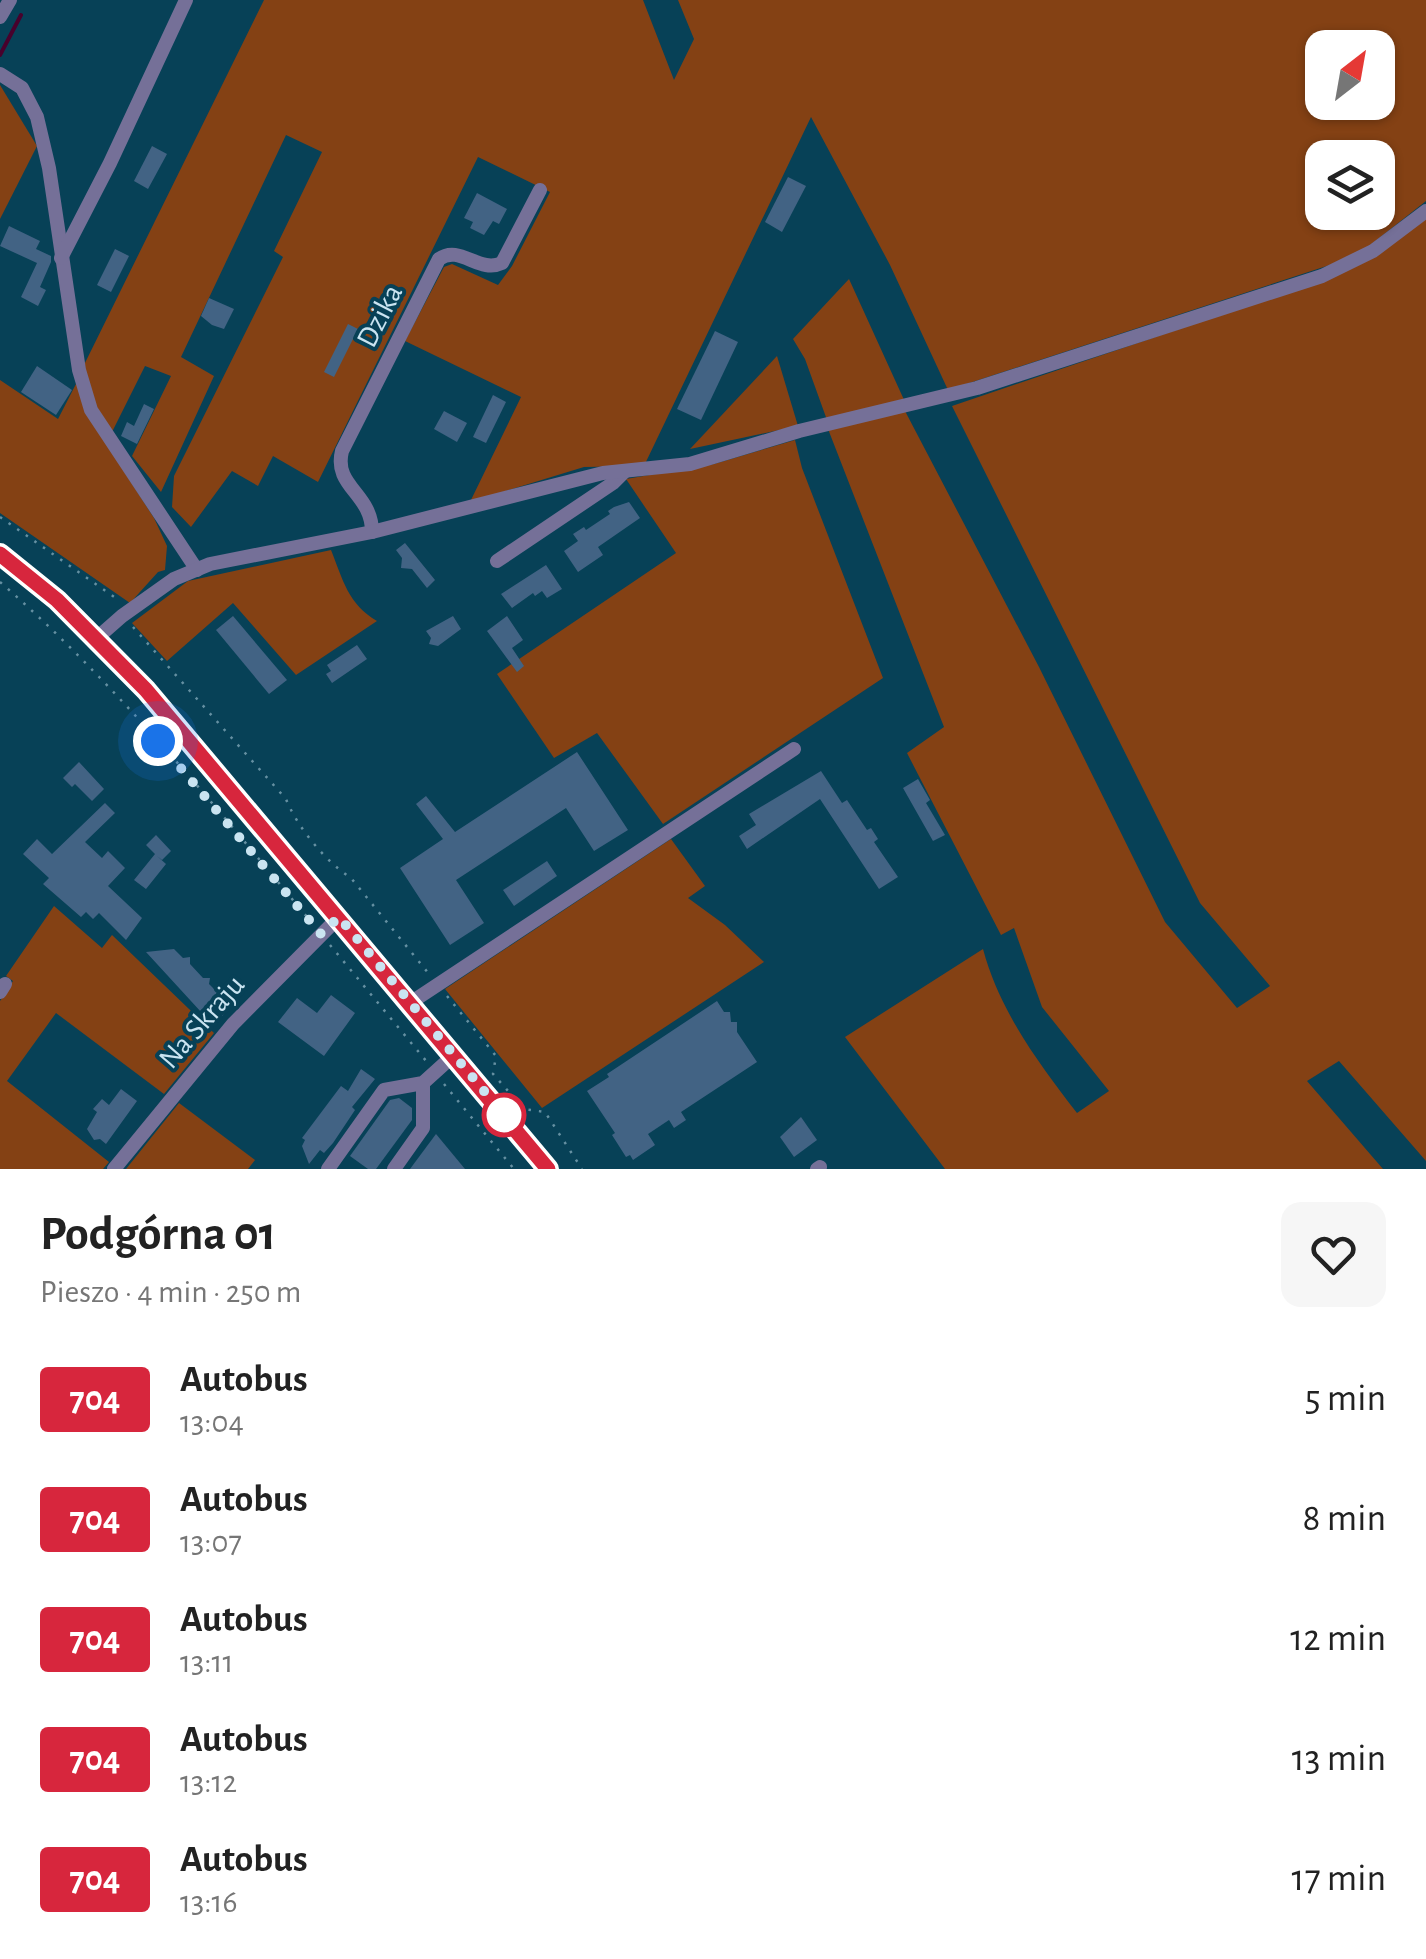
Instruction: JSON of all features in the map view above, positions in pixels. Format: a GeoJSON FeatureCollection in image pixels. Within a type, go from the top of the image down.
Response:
{"type":"FeatureCollection","features":[{"type":"Feature","properties":{"kind":"main road"},"geometry":{"type":"LineString","coordinates":[[0,554],[57,600],[146,690],[548,1169]]}},
{"type":"Feature","properties":{"kind":"street"},"geometry":{"type":"LineString","coordinates":[[0,17],[10,0]]}},
{"type":"Feature","properties":{"kind":"street"},"geometry":{"type":"LineString","coordinates":[[60,258],[110,163],[186,0]]}},
{"type":"Feature","properties":{"kind":"street"},"geometry":{"type":"LineString","coordinates":[[0,74],[22,88],[36,117],[49,168],[78,370],[91,410],[197,570]]}},
{"type":"Feature","properties":{"kind":"street","name":"Dzika"},"geometry":{"type":"LineString","coordinates":[[372,532],[367,504],[344,478],[342,451],[439,259],[457,254],[490,267],[502,263],[540,190]]}},
{"type":"Feature","properties":{"kind":"street"},"geometry":{"type":"LineString","coordinates":[[97,638],[174,579],[210,564],[372,532],[602,473],[690,464],[799,431],[977,388],[1322,276],[1373,251],[1426,211]]}},
{"type":"Feature","properties":{"kind":"street"},"geometry":{"type":"LineString","coordinates":[[496,561],[626,471]]}},
{"type":"Feature","properties":{"kind":"street"},"geometry":{"type":"LineString","coordinates":[[410,1003],[794,749]]}},
{"type":"Feature","properties":{"kind":"street","name":"Na Skraju"},"geometry":{"type":"LineString","coordinates":[[114,1169],[233,1024],[339,917]]}},
{"type":"Feature","properties":{"kind":"street"},"geometry":{"type":"LineString","coordinates":[[328,1169],[384,1090],[429,1078],[454,1055]]}},
{"type":"Feature","properties":{"kind":"street"},"geometry":{"type":"LineString","coordinates":[[394,1169],[423,1128],[429,1078]]}},
{"type":"Feature","properties":{"kind":"path"},"geometry":{"type":"LineString","coordinates":[[0,518],[117,597],[122,616],[286,799],[291,811],[338,869],[351,878],[496,1056],[493,1074],[524,1109],[545,1112],[582,1169]]}},
{"type":"Feature","properties":{"kind":"path"},"geometry":{"type":"LineString","coordinates":[[0,582],[48,623],[158,741],[321,934],[429,1078],[514,1169]]}},
{"type":"Feature","properties":{"kind":"shaded area"},"geometry":{"type":"Polygon","coordinates":[[[264,0],[643,0],[674,80],[694,39],[678,0],[1426,0],[1426,201],[1395,225],[1395,140],[1305,140],[1305,230],[1389,230],[1369,246],[1342,261],[948,390],[890,265],[811,117],[644,466],[584,467],[470,502],[521,397],[405,341],[444,267],[452,264],[498,285],[550,192],[478,157],[318,482],[273,456],[258,486],[232,471],[191,527],[172,507],[174,476],[283,257],[274,251],[322,152],[286,135],[181,357],[214,376],[161,492],[132,456],[171,376],[145,366],[112,432],[94,405],[82,369],[264,0]]]}},
{"type":"Feature","properties":{"kind":"shaded area"},"geometry":{"type":"Polygon","coordinates":[[[0,85],[37,146],[0,219],[0,85]]]}},
{"type":"Feature","properties":{"kind":"shaded area"},"geometry":{"type":"Polygon","coordinates":[[[1426,218],[1426,1161],[1339,1061],[1307,1081],[1383,1169],[945,1169],[845,1037],[983,949],[1010,1015],[1077,1113],[1109,1091],[1042,1007],[1014,928],[1001,935],[907,753],[944,727],[828,429],[905,411],[1039,667],[1165,922],[1237,1008],[1270,986],[1200,903],[952,406],[1338,275],[1426,218]]]}},
{"type":"Feature","properties":{"kind":"shaded area"},"geometry":{"type":"Polygon","coordinates":[[[849,279],[905,402],[827,420],[805,359],[793,339],[849,279]]]}},
{"type":"Feature","properties":{"kind":"shaded area"},"geometry":{"type":"Polygon","coordinates":[[[777,356],[798,426],[690,449],[777,356]]]}},
{"type":"Feature","properties":{"kind":"shaded area"},"geometry":{"type":"Polygon","coordinates":[[[0,380],[58,419],[77,382],[89,417],[154,518],[167,546],[165,570],[158,572],[130,603],[0,513],[0,380]]]}},
{"type":"Feature","properties":{"kind":"shaded area"},"geometry":{"type":"Polygon","coordinates":[[[795,440],[802,468],[883,678],[663,824],[597,733],[554,758],[497,674],[676,553],[626,479],[714,464],[795,440]]]}},
{"type":"Feature","properties":{"kind":"shaded area"},"geometry":{"type":"Polygon","coordinates":[[[331,550],[353,599],[377,621],[296,675],[233,603],[167,661],[132,623],[188,581],[331,550]]]}},
{"type":"Feature","properties":{"kind":"shaded area"},"geometry":{"type":"Polygon","coordinates":[[[671,839],[705,886],[688,898],[725,925],[764,962],[542,1108],[445,989],[671,839]]]}},
{"type":"Feature","properties":{"kind":"shaded area"},"geometry":{"type":"Polygon","coordinates":[[[54,906],[102,948],[112,935],[214,1033],[164,1094],[56,1013],[7,1081],[109,1162],[103,1169],[0,1169],[0,1001],[13,981],[6,976],[54,906]]]}},
{"type":"Feature","properties":{"kind":"shaded area"},"geometry":{"type":"Polygon","coordinates":[[[179,1103],[255,1160],[248,1169],[126,1169],[179,1103]]]}},
{"type":"Feature","properties":{"kind":"building"},"geometry":{"type":"Polygon","coordinates":[[[152,146],[167,154],[148,189],[134,181],[152,146]]]}},
{"type":"Feature","properties":{"kind":"building"},"geometry":{"type":"Polygon","coordinates":[[[788,177],[806,186],[782,232],[765,222],[788,177]]]}},
{"type":"Feature","properties":{"kind":"building"},"geometry":{"type":"Polygon","coordinates":[[[477,193],[507,209],[499,224],[493,221],[484,235],[470,228],[473,222],[464,218],[477,193]]]}},
{"type":"Feature","properties":{"kind":"building"},"geometry":{"type":"Polygon","coordinates":[[[9,226],[40,241],[36,249],[51,256],[40,287],[46,290],[38,306],[21,297],[37,263],[0,246],[9,226]]]}},
{"type":"Feature","properties":{"kind":"building"},"geometry":{"type":"Polygon","coordinates":[[[115,249],[129,256],[111,292],[97,285],[115,249]]]}},
{"type":"Feature","properties":{"kind":"building"},"geometry":{"type":"Polygon","coordinates":[[[209,298],[234,309],[224,329],[201,316],[209,298]]]}},
{"type":"Feature","properties":{"kind":"building"},"geometry":{"type":"Polygon","coordinates":[[[348,324],[358,329],[334,377],[324,372],[348,324]]]}},
{"type":"Feature","properties":{"kind":"building"},"geometry":{"type":"Polygon","coordinates":[[[715,331],[738,342],[701,420],[677,409],[715,331]]]}},
{"type":"Feature","properties":{"kind":"building"},"geometry":{"type":"Polygon","coordinates":[[[37,366],[72,390],[56,415],[21,392],[37,366]]]}},
{"type":"Feature","properties":{"kind":"building"},"geometry":{"type":"Polygon","coordinates":[[[493,395],[506,402],[486,443],[473,437],[493,395]]]}},
{"type":"Feature","properties":{"kind":"building"},"geometry":{"type":"Polygon","coordinates":[[[144,404],[154,409],[137,444],[121,436],[127,422],[134,426],[144,404]]]}},
{"type":"Feature","properties":{"kind":"building"},"geometry":{"type":"Polygon","coordinates":[[[444,411],[467,423],[457,442],[434,429],[444,411]]]}},
{"type":"Feature","properties":{"kind":"building"},"geometry":{"type":"Polygon","coordinates":[[[629,502],[640,518],[598,547],[603,555],[578,572],[564,551],[578,541],[573,534],[584,527],[586,530],[614,507],[629,502]]]}},
{"type":"Feature","properties":{"kind":"building"},"geometry":{"type":"Polygon","coordinates":[[[405,543],[435,580],[427,588],[412,569],[401,568],[402,558],[396,550],[405,543]]]}},
{"type":"Feature","properties":{"kind":"building"},"geometry":{"type":"Polygon","coordinates":[[[546,565],[562,589],[547,598],[542,591],[535,596],[533,593],[512,608],[501,594],[546,565]]]}},
{"type":"Feature","properties":{"kind":"building"},"geometry":{"type":"Polygon","coordinates":[[[233,616],[287,680],[269,694],[216,630],[233,616]]]}},
{"type":"Feature","properties":{"kind":"building"},"geometry":{"type":"Polygon","coordinates":[[[453,616],[461,629],[438,646],[429,644],[431,638],[426,631],[453,616]]]}},
{"type":"Feature","properties":{"kind":"building"},"geometry":{"type":"Polygon","coordinates":[[[507,616],[523,640],[512,648],[524,666],[517,672],[487,631],[507,616]]]}},
{"type":"Feature","properties":{"kind":"building"},"geometry":{"type":"Polygon","coordinates":[[[357,645],[367,659],[332,683],[326,674],[331,671],[327,665],[357,645]]]}},
{"type":"Feature","properties":{"kind":"building"},"geometry":{"type":"Polygon","coordinates":[[[577,752],[628,830],[594,851],[566,808],[456,880],[484,923],[450,945],[400,868],[443,839],[416,804],[426,796],[455,832],[577,752]]]}},
{"type":"Feature","properties":{"kind":"building"},"geometry":{"type":"Polygon","coordinates":[[[79,762],[104,789],[92,801],[63,778],[79,762]]]}},
{"type":"Feature","properties":{"kind":"building"},"geometry":{"type":"Polygon","coordinates":[[[821,771],[842,803],[847,800],[867,830],[871,828],[878,839],[874,842],[898,877],[879,889],[820,799],[747,849],[739,836],[756,825],[749,814],[821,771]]]}},
{"type":"Feature","properties":{"kind":"building"},"geometry":{"type":"Polygon","coordinates":[[[918,779],[930,800],[926,803],[945,835],[933,841],[903,788],[918,779]]]}},
{"type":"Feature","properties":{"kind":"building"},"geometry":{"type":"Polygon","coordinates":[[[105,803],[115,813],[85,842],[102,858],[108,851],[125,868],[108,886],[142,918],[126,940],[99,913],[93,919],[86,912],[81,917],[43,884],[49,878],[23,854],[37,839],[52,854],[105,803]]]}},
{"type":"Feature","properties":{"kind":"building"},"geometry":{"type":"Polygon","coordinates":[[[156,835],[171,851],[162,860],[157,856],[166,864],[146,889],[134,880],[155,854],[146,845],[156,835]]]}},
{"type":"Feature","properties":{"kind":"building"},"geometry":{"type":"Polygon","coordinates":[[[547,861],[557,876],[514,906],[503,890],[547,861]]]}},
{"type":"Feature","properties":{"kind":"building"},"geometry":{"type":"Polygon","coordinates":[[[174,949],[183,958],[190,957],[190,964],[203,978],[210,978],[209,984],[217,992],[215,1000],[224,1014],[213,1025],[146,952],[174,949]]]}},
{"type":"Feature","properties":{"kind":"building"},"geometry":{"type":"Polygon","coordinates":[[[331,995],[355,1013],[324,1056],[278,1022],[297,998],[317,1013],[331,995]]]}},
{"type":"Feature","properties":{"kind":"building"},"geometry":{"type":"Polygon","coordinates":[[[717,1001],[724,1012],[730,1012],[731,1022],[737,1022],[737,1032],[757,1062],[681,1112],[686,1120],[674,1128],[669,1120],[648,1134],[655,1145],[633,1160],[630,1155],[626,1157],[587,1091],[717,1001]]]}},
{"type":"Feature","properties":{"kind":"building"},"geometry":{"type":"Polygon","coordinates":[[[361,1069],[375,1079],[352,1107],[355,1110],[333,1143],[324,1153],[320,1150],[309,1164],[302,1138],[341,1086],[348,1091],[361,1069]]]}},
{"type":"Feature","properties":{"kind":"building"},"geometry":{"type":"Polygon","coordinates":[[[121,1089],[137,1101],[106,1144],[94,1140],[87,1129],[97,1112],[93,1109],[102,1099],[109,1105],[121,1089]]]}},
{"type":"Feature","properties":{"kind":"building"},"geometry":{"type":"Polygon","coordinates":[[[399,1098],[412,1108],[412,1120],[376,1169],[368,1169],[350,1156],[390,1100],[399,1098]]]}},
{"type":"Feature","properties":{"kind":"building"},"geometry":{"type":"Polygon","coordinates":[[[801,1117],[817,1140],[794,1157],[780,1137],[801,1117]]]}},
{"type":"Feature","properties":{"kind":"building"},"geometry":{"type":"Polygon","coordinates":[[[436,1134],[465,1169],[410,1169],[436,1134]]]}},
{"type":"Feature","properties":{"kind":"waterway"},"geometry":{"type":"LineString","coordinates":[[0,55],[21,15]]}},
{"type":"Feature","properties":{"kind":"bus line","name":"704"},"geometry":{"type":"LineString","coordinates":[[0,554],[57,600],[146,690],[548,1169]]}},
{"type":"Feature","properties":{"kind":"route"},"geometry":{"type":"LineString","coordinates":[[158,741],[321,934],[339,917],[504,1115]]}}]}
